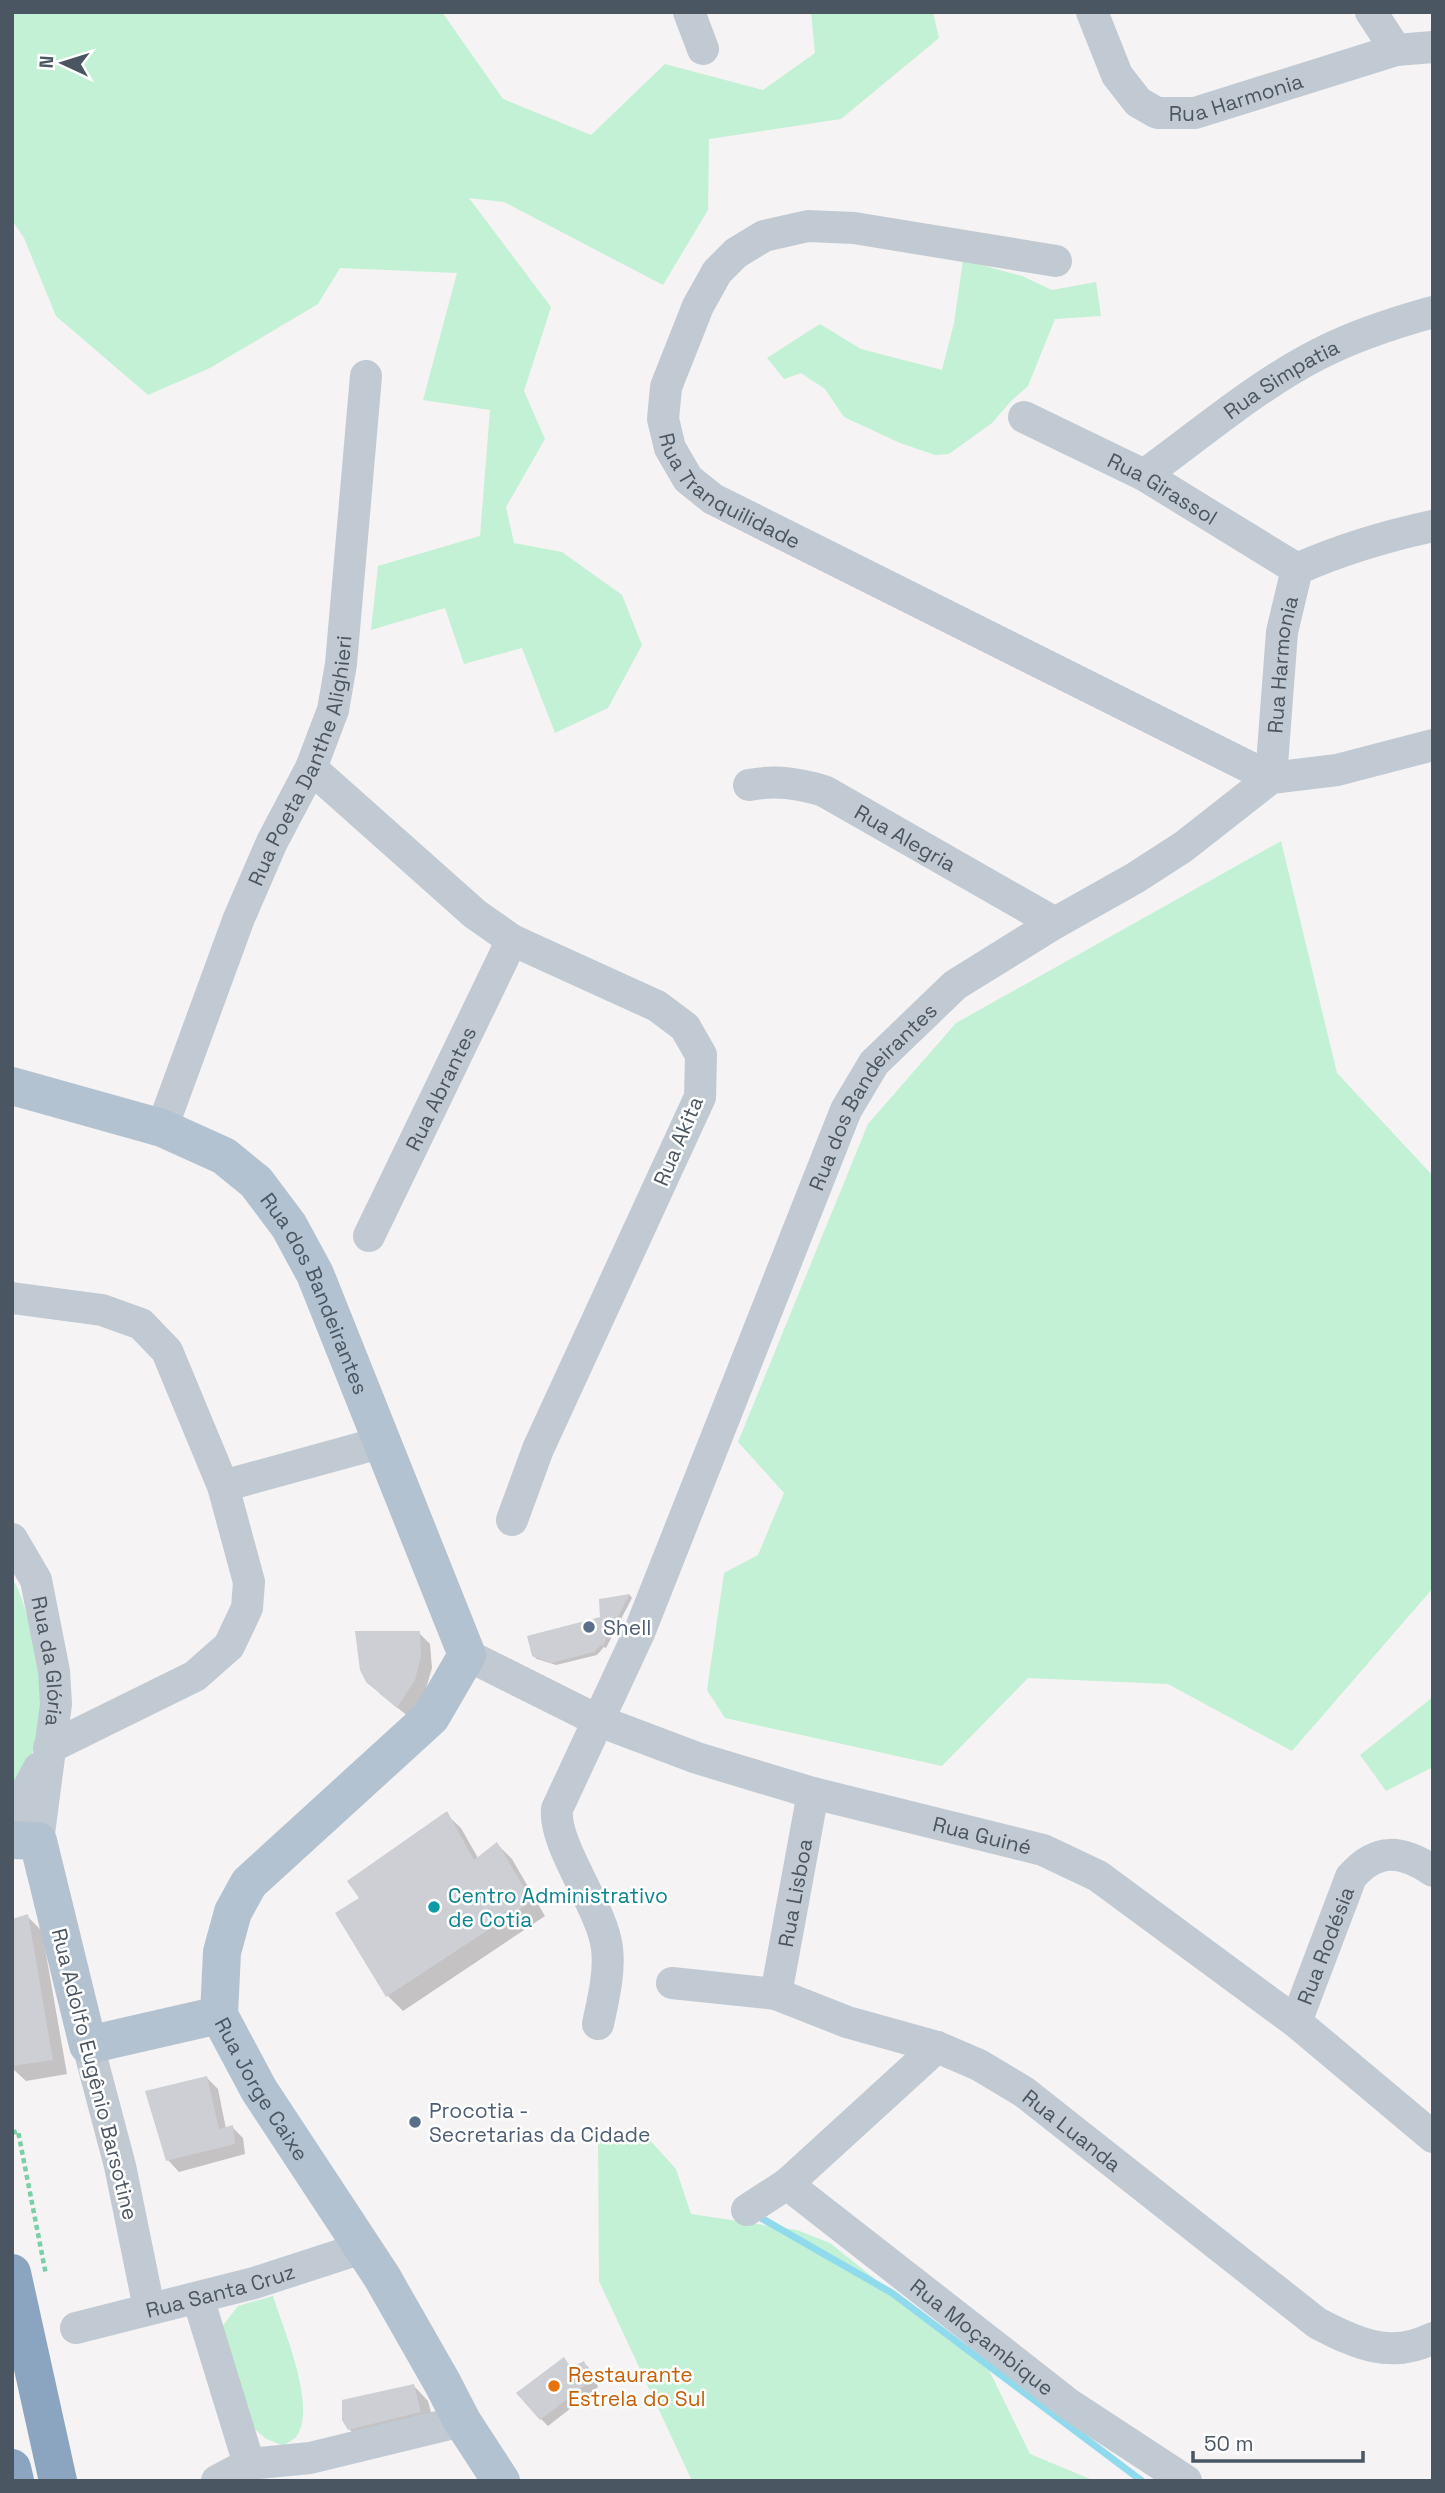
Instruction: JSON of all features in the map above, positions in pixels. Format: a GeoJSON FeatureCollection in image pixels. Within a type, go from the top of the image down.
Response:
{"type":"FeatureCollection","features":[{"type":"Feature","properties":{"kind":"highway"},"geometry":{"type":"LineString","coordinates":[[12,2273],[58,2481]]}},
{"type":"Feature","properties":{"kind":"highway"},"geometry":{"type":"LineString","coordinates":[[12,2468],[15,2481]]}},
{"type":"Feature","properties":{"kind":"main road","name":"Rua dos Bandeirantes"},"geometry":{"type":"LineString","coordinates":[[12,1086],[162,1128],[224,1156],[256,1182],[289,1226],[315,1274],[467,1656]]}},
{"type":"Feature","properties":{"kind":"main road","name":"Rua Jorge Caixe"},"geometry":{"type":"LineString","coordinates":[[467,1656],[431,1717],[249,1883],[233,1912],[222,1952],[219,2015],[259,2090],[382,2277],[462,2421],[501,2481]]}},
{"type":"Feature","properties":{"kind":"main road","name":"Rua Adolfo Eugênio Barsotine"},"geometry":{"type":"LineString","coordinates":[[21,1834],[88,2045]]}},
{"type":"Feature","properties":{"kind":"main road"},"geometry":{"type":"LineString","coordinates":[[88,2045],[219,2015]]}},
{"type":"Feature","properties":{"kind":"street"},"geometry":{"type":"LineString","coordinates":[[689,12],[703,49]]}},
{"type":"Feature","properties":{"kind":"street","name":"Rua Harmonia"},"geometry":{"type":"LineString","coordinates":[[1092,12],[1117,75],[1138,102],[1157,113],[1195,113],[1396,50],[1433,47]]}},
{"type":"Feature","properties":{"kind":"street"},"geometry":{"type":"LineString","coordinates":[[1371,12],[1396,50]]}},
{"type":"Feature","properties":{"kind":"street","name":"Rua Tranquilidade"},"geometry":{"type":"LineString","coordinates":[[1056,261],[853,228],[808,226],[764,236],[736,253],[718,272],[698,306],[666,387],[663,419],[670,448],[688,479],[713,499],[1271,778]]}},
{"type":"Feature","properties":{"kind":"street","name":"Rua Simpatia"},"geometry":{"type":"LineString","coordinates":[[1144,475],[1249,397],[1316,355],[1391,323],[1433,312]]}},
{"type":"Feature","properties":{"kind":"street","name":"Rua Poeta Danthe Alighieri"},"geometry":{"type":"LineString","coordinates":[[162,1128],[239,918],[272,842],[312,768],[333,710],[341,664],[366,376]]}},
{"type":"Feature","properties":{"kind":"street","name":"Rua Girassol"},"geometry":{"type":"LineString","coordinates":[[1024,417],[1144,475],[1297,569]]}},
{"type":"Feature","properties":{"kind":"street","name":"Rua Harmonia"},"geometry":{"type":"LineString","coordinates":[[1271,778],[1282,632],[1297,569],[1339,552],[1433,526]]}},
{"type":"Feature","properties":{"kind":"street"},"geometry":{"type":"LineString","coordinates":[[1271,778],[1337,770],[1433,745]]}},
{"type":"Feature","properties":{"kind":"street","name":"Rua Akita"},"geometry":{"type":"LineString","coordinates":[[312,768],[475,915],[512,940],[657,1006],[685,1027],[701,1055],[700,1097],[538,1449],[512,1520]]}},
{"type":"Feature","properties":{"kind":"street","name":"Rua dos Bandeirantes"},"geometry":{"type":"LineString","coordinates":[[598,2024],[606,1984],[607,1949],[601,1926],[559,1830],[557,1809],[639,1633],[846,1110],[874,1063],[955,985],[1183,847],[1271,778]]}},
{"type":"Feature","properties":{"kind":"street","name":"Rua Alegria"},"geometry":{"type":"LineString","coordinates":[[748,785],[768,781],[793,782],[824,791],[1055,923]]}},
{"type":"Feature","properties":{"kind":"street","name":"Rua Abrantes"},"geometry":{"type":"LineString","coordinates":[[369,1236],[512,940]]}},
{"type":"Feature","properties":{"kind":"street"},"geometry":{"type":"LineString","coordinates":[[12,1297],[102,1310],[141,1325],[167,1351],[223,1486],[249,1582],[247,1608],[229,1646],[195,1676],[49,1748]]}},
{"type":"Feature","properties":{"kind":"street"},"geometry":{"type":"LineString","coordinates":[[223,1486],[383,1442]]}},
{"type":"Feature","properties":{"kind":"street","name":"Rua da Glória"},"geometry":{"type":"LineString","coordinates":[[12,1539],[36,1580],[54,1671],[56,1704],[49,1748],[21,1834]]}},
{"type":"Feature","properties":{"kind":"street","name":"Rua Guiné"},"geometry":{"type":"LineString","coordinates":[[467,1656],[599,1721],[697,1758],[813,1793],[1044,1850],[1098,1876],[1296,2022],[1433,2137]]}},
{"type":"Feature","properties":{"kind":"street","name":"Rua Lisboa"},"geometry":{"type":"LineString","coordinates":[[776,1994],[813,1793]]}},
{"type":"Feature","properties":{"kind":"street","name":"Rua Rodésia"},"geometry":{"type":"LineString","coordinates":[[1296,2022],[1351,1877],[1364,1862],[1387,1854],[1417,1860],[1433,1871]]}},
{"type":"Feature","properties":{"kind":"street","name":"Rua Luanda"},"geometry":{"type":"LineString","coordinates":[[672,1983],[776,1994],[847,2022],[937,2048],[979,2065],[1024,2092],[1317,2323],[1353,2342],[1394,2350],[1433,2339]]}},
{"type":"Feature","properties":{"kind":"street","name":"Rua Adolfo Eugênio Barsotine"},"geometry":{"type":"LineString","coordinates":[[88,2045],[120,2166],[149,2308]]}},
{"type":"Feature","properties":{"kind":"street"},"geometry":{"type":"LineString","coordinates":[[747,2210],[787,2184],[937,2048]]}},
{"type":"Feature","properties":{"kind":"street","name":"Rua Moçambique"},"geometry":{"type":"LineString","coordinates":[[787,2184],[1070,2405],[1186,2481]]}},
{"type":"Feature","properties":{"kind":"street","name":"Rua Santa Cruz"},"geometry":{"type":"LineString","coordinates":[[76,2328],[254,2283],[362,2248]]}},
{"type":"Feature","properties":{"kind":"street"},"geometry":{"type":"LineString","coordinates":[[198,2298],[249,2465]]}},
{"type":"Feature","properties":{"kind":"street"},"geometry":{"type":"LineString","coordinates":[[217,2481],[249,2465],[313,2470],[462,2421]]}},
{"type":"Feature","properties":{"kind":"path"},"geometry":{"type":"LineString","coordinates":[[12,2133],[18,2131],[48,2285]]}},
{"type":"Feature","properties":{"kind":"green space"},"geometry":{"type":"Polygon","coordinates":[[[12,12],[442,12],[503,99],[591,135],[665,64],[763,90],[815,53],[811,12],[933,12],[939,38],[841,119],[709,139],[708,210],[663,285],[504,202],[469,198],[551,307],[524,391],[545,439],[506,507],[514,543],[562,552],[622,595],[642,645],[608,708],[555,733],[522,648],[464,664],[445,608],[371,630],[378,566],[480,536],[490,410],[423,400],[457,273],[340,268],[318,304],[210,368],[148,395],[56,316],[24,238],[12,220],[12,12]]]}},
{"type":"Feature","properties":{"kind":"green space"},"geometry":{"type":"Polygon","coordinates":[[[963,260],[1022,276],[1052,290],[1096,282],[1101,316],[1055,319],[1028,386],[992,423],[949,454],[935,455],[900,443],[844,417],[825,389],[801,373],[784,379],[767,358],[820,324],[861,349],[942,370],[954,323],[963,260]]]}},
{"type":"Feature","properties":{"kind":"green space"},"geometry":{"type":"Polygon","coordinates":[[[1281,841],[1337,1073],[1433,1176],[1433,1588],[1292,1751],[1168,1684],[1028,1678],[942,1766],[725,1718],[707,1690],[724,1573],[758,1555],[784,1493],[738,1442],[868,1124],[956,1023],[1281,841]]]}},
{"type":"Feature","properties":{"kind":"green space"},"geometry":{"type":"Polygon","coordinates":[[[12,1578],[27,1616],[41,1676],[42,1702],[32,1755],[12,1791],[12,1578]]]}},
{"type":"Feature","properties":{"kind":"green space"},"geometry":{"type":"Polygon","coordinates":[[[1433,1697],[1433,1767],[1386,1791],[1360,1755],[1433,1697]]]}},
{"type":"Feature","properties":{"kind":"green space"},"geometry":{"type":"Polygon","coordinates":[[[646,2136],[676,2169],[691,2214],[797,2230],[830,2243],[989,2370],[1030,2454],[1095,2481],[692,2481],[599,2281],[598,2142],[646,2136]]]}},
{"type":"Feature","properties":{"kind":"green space"},"geometry":{"type":"Polygon","coordinates":[[[273,2296],[296,2368],[303,2408],[302,2424],[296,2437],[283,2446],[265,2438],[251,2426],[221,2328],[238,2306],[273,2296]]]}},
{"type":"Feature","properties":{"kind":"building","name":"Shell"},"geometry":{"type":"Polygon","coordinates":[[[630,1594],[602,1647],[602,1644],[594,1652],[551,1663],[532,1656],[527,1636],[600,1617],[599,1599],[630,1594]]]}},
{"type":"Feature","properties":{"kind":"building"},"geometry":{"type":"Polygon","coordinates":[[[355,1631],[420,1631],[421,1656],[415,1680],[397,1708],[366,1682],[360,1670],[355,1631]]]}},
{"type":"Feature","properties":{"kind":"building","name":"Centro Administrativo de Cotia"},"geometry":{"type":"Polygon","coordinates":[[[447,1811],[474,1860],[497,1842],[532,1901],[386,1997],[335,1913],[359,1898],[347,1881],[447,1811]]]}},
{"type":"Feature","properties":{"kind":"building"},"geometry":{"type":"Polygon","coordinates":[[[28,1914],[53,2060],[12,2066],[12,1919],[28,1914]]]}},
{"type":"Feature","properties":{"kind":"building"},"geometry":{"type":"Polygon","coordinates":[[[207,2076],[219,2129],[233,2125],[235,2144],[166,2161],[145,2091],[207,2076]]]}},
{"type":"Feature","properties":{"kind":"building","name":"Restaurante Estrela do Sul"},"geometry":{"type":"Polygon","coordinates":[[[564,2357],[571,2368],[584,2361],[592,2380],[540,2420],[516,2393],[564,2357]]]}},
{"type":"Feature","properties":{"kind":"building"},"geometry":{"type":"Polygon","coordinates":[[[414,2384],[421,2412],[348,2430],[342,2420],[342,2400],[414,2384]]]}},
{"type":"Feature","properties":{"kind":"waterway"},"geometry":{"type":"LineString","coordinates":[[754,2214],[892,2293],[1142,2481]]}},
{"type":"Feature","properties":{"kind":"place","name":"Shell"},"geometry":{"type":"Point","coordinates":[589,1627]}},
{"type":"Feature","properties":{"kind":"place","name":"Centro Administrativo de Cotia"},"geometry":{"type":"Point","coordinates":[434,1907]}},
{"type":"Feature","properties":{"kind":"place","name":"Procotia - Secretarias da Cidade"},"geometry":{"type":"Point","coordinates":[415,2122]}},
{"type":"Feature","properties":{"kind":"place","name":"Restaurante Estrela do Sul"},"geometry":{"type":"Point","coordinates":[554,2386]}}]}
